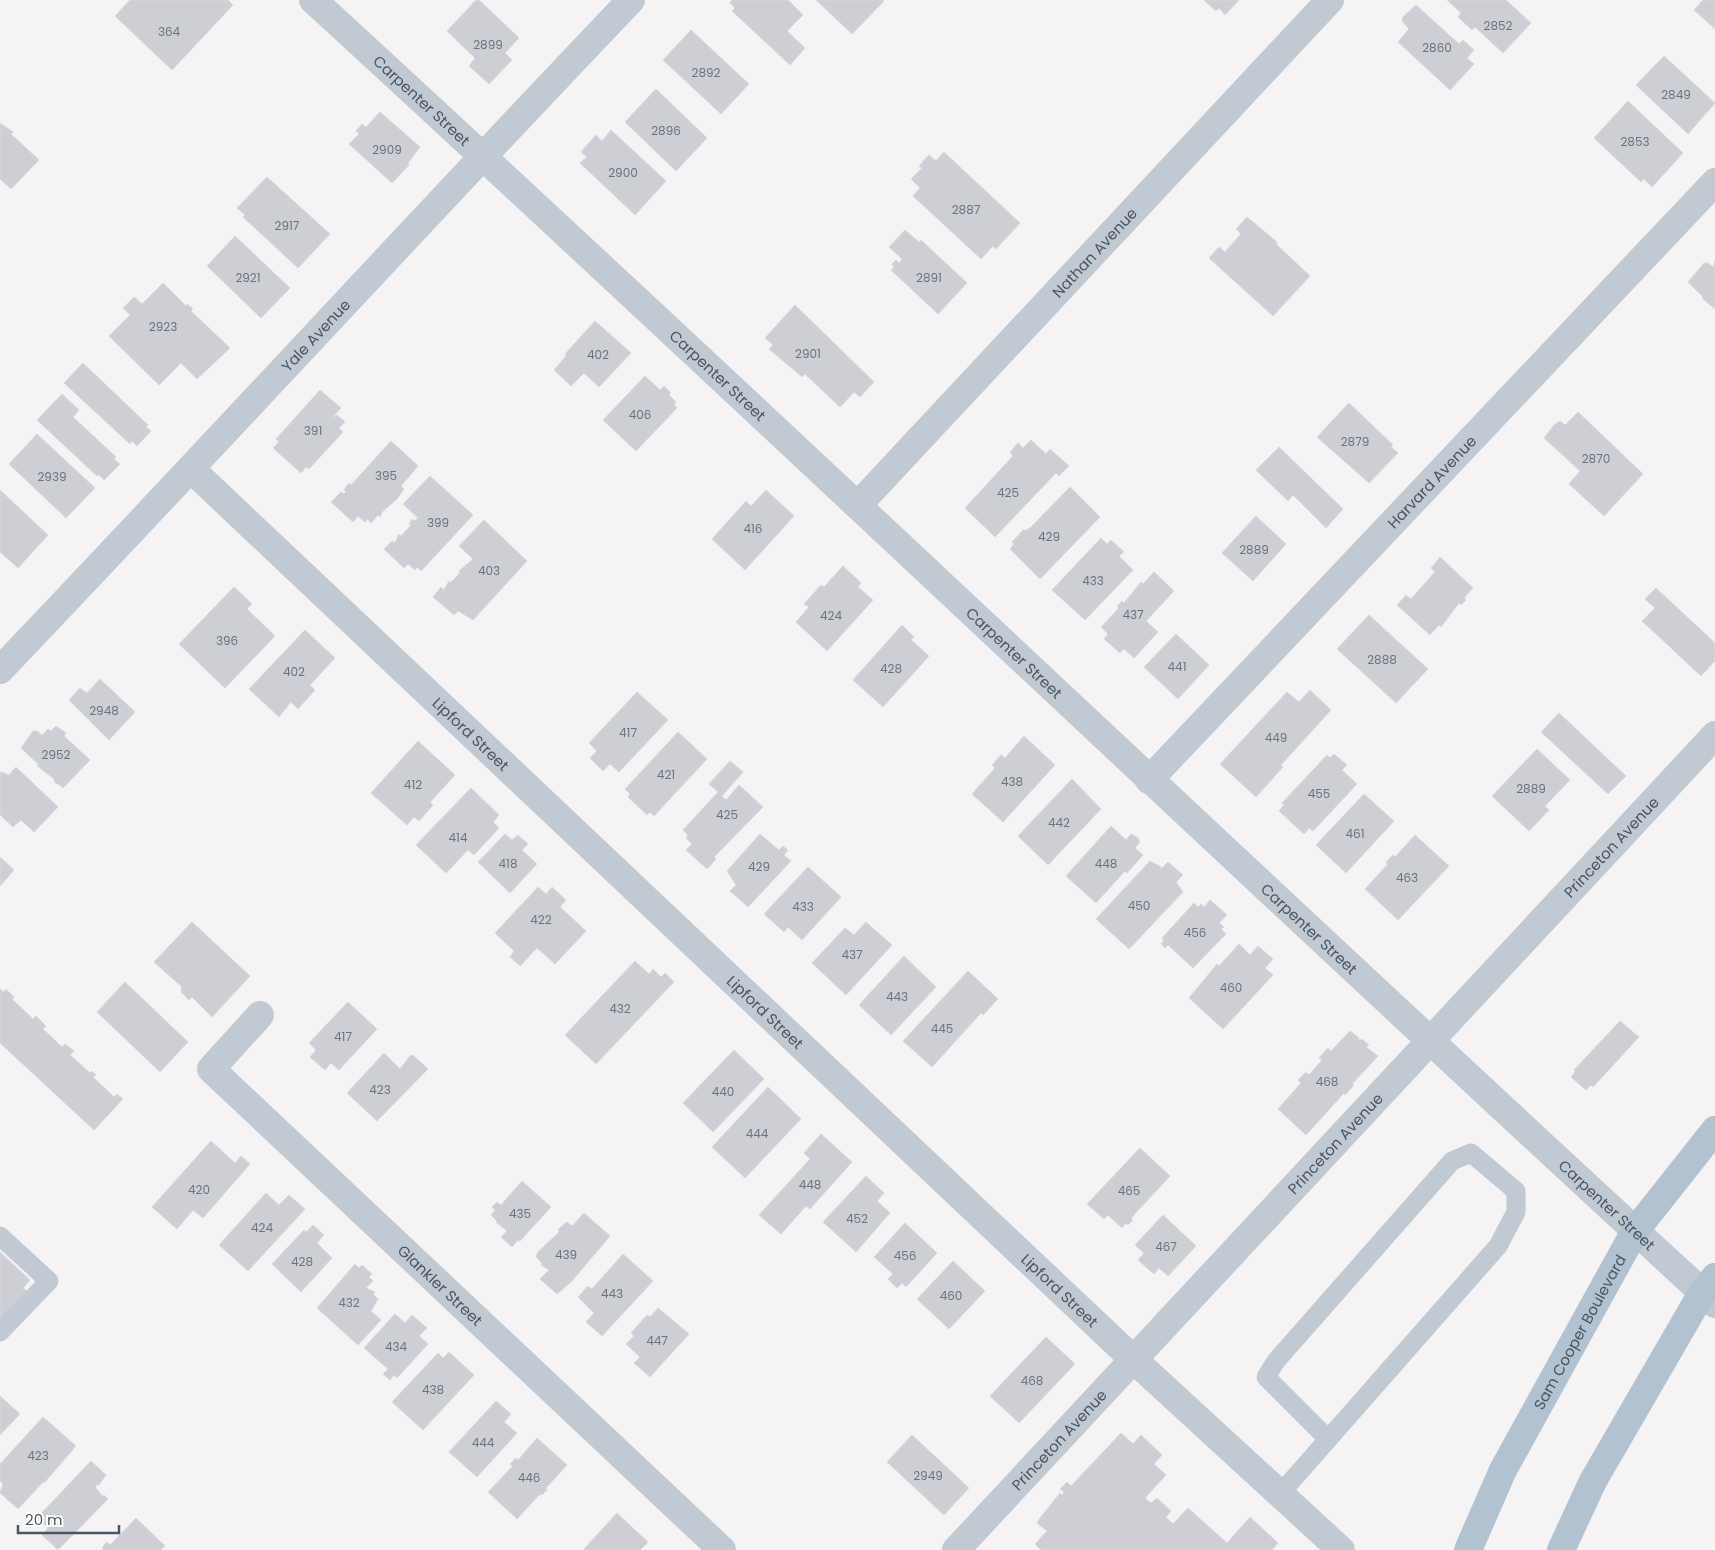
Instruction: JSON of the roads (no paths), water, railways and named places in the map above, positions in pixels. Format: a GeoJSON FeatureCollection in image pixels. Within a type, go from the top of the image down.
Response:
{"type":"FeatureCollection","features":[{"type":"Feature","properties":{"kind":"main road","name":"Sam Cooper Boulevard"},"geometry":{"type":"LineString","coordinates":[[1468,1550],[1503,1470],[1635,1231],[1715,1130]]}},
{"type":"Feature","properties":{"kind":"main road"},"geometry":{"type":"LineString","coordinates":[[1561,1550],[1593,1481],[1711,1291]]}},
{"type":"Feature","properties":{"kind":"street","name":"Carpenter Street"},"geometry":{"type":"LineString","coordinates":[[314,0],[858,505],[1428,1042],[1635,1231],[1711,1291]]}},
{"type":"Feature","properties":{"kind":"street","name":"Yale Avenue"},"geometry":{"type":"LineString","coordinates":[[0,670],[192,470],[483,155],[631,0]]}},
{"type":"Feature","properties":{"kind":"street","name":"Nathan Avenue"},"geometry":{"type":"LineString","coordinates":[[858,505],[1330,0]]}},
{"type":"Feature","properties":{"kind":"street","name":"Harvard Avenue"},"geometry":{"type":"LineString","coordinates":[[1149,780],[1715,182]]}},
{"type":"Feature","properties":{"kind":"street","name":"Lipford Street"},"geometry":{"type":"LineString","coordinates":[[192,470],[1134,1360],[1341,1550]]}},
{"type":"Feature","properties":{"kind":"street","name":"Princeton Avenue"},"geometry":{"type":"LineString","coordinates":[[956,1550],[1715,735]]}},
{"type":"Feature","properties":{"kind":"street","name":"Glankler Street"},"geometry":{"type":"LineString","coordinates":[[260,1015],[211,1069],[722,1550]]}},
{"type":"Feature","properties":{"kind":"lane"},"geometry":{"type":"LineString","coordinates":[[1280,1494],[1498,1246],[1516,1212],[1516,1191],[1471,1153],[1452,1161],[1276,1362],[1266,1378],[1328,1439]]}},
{"type":"Feature","properties":{"kind":"lane"},"geometry":{"type":"LineString","coordinates":[[0,1236],[49,1281],[0,1332]]}}]}
